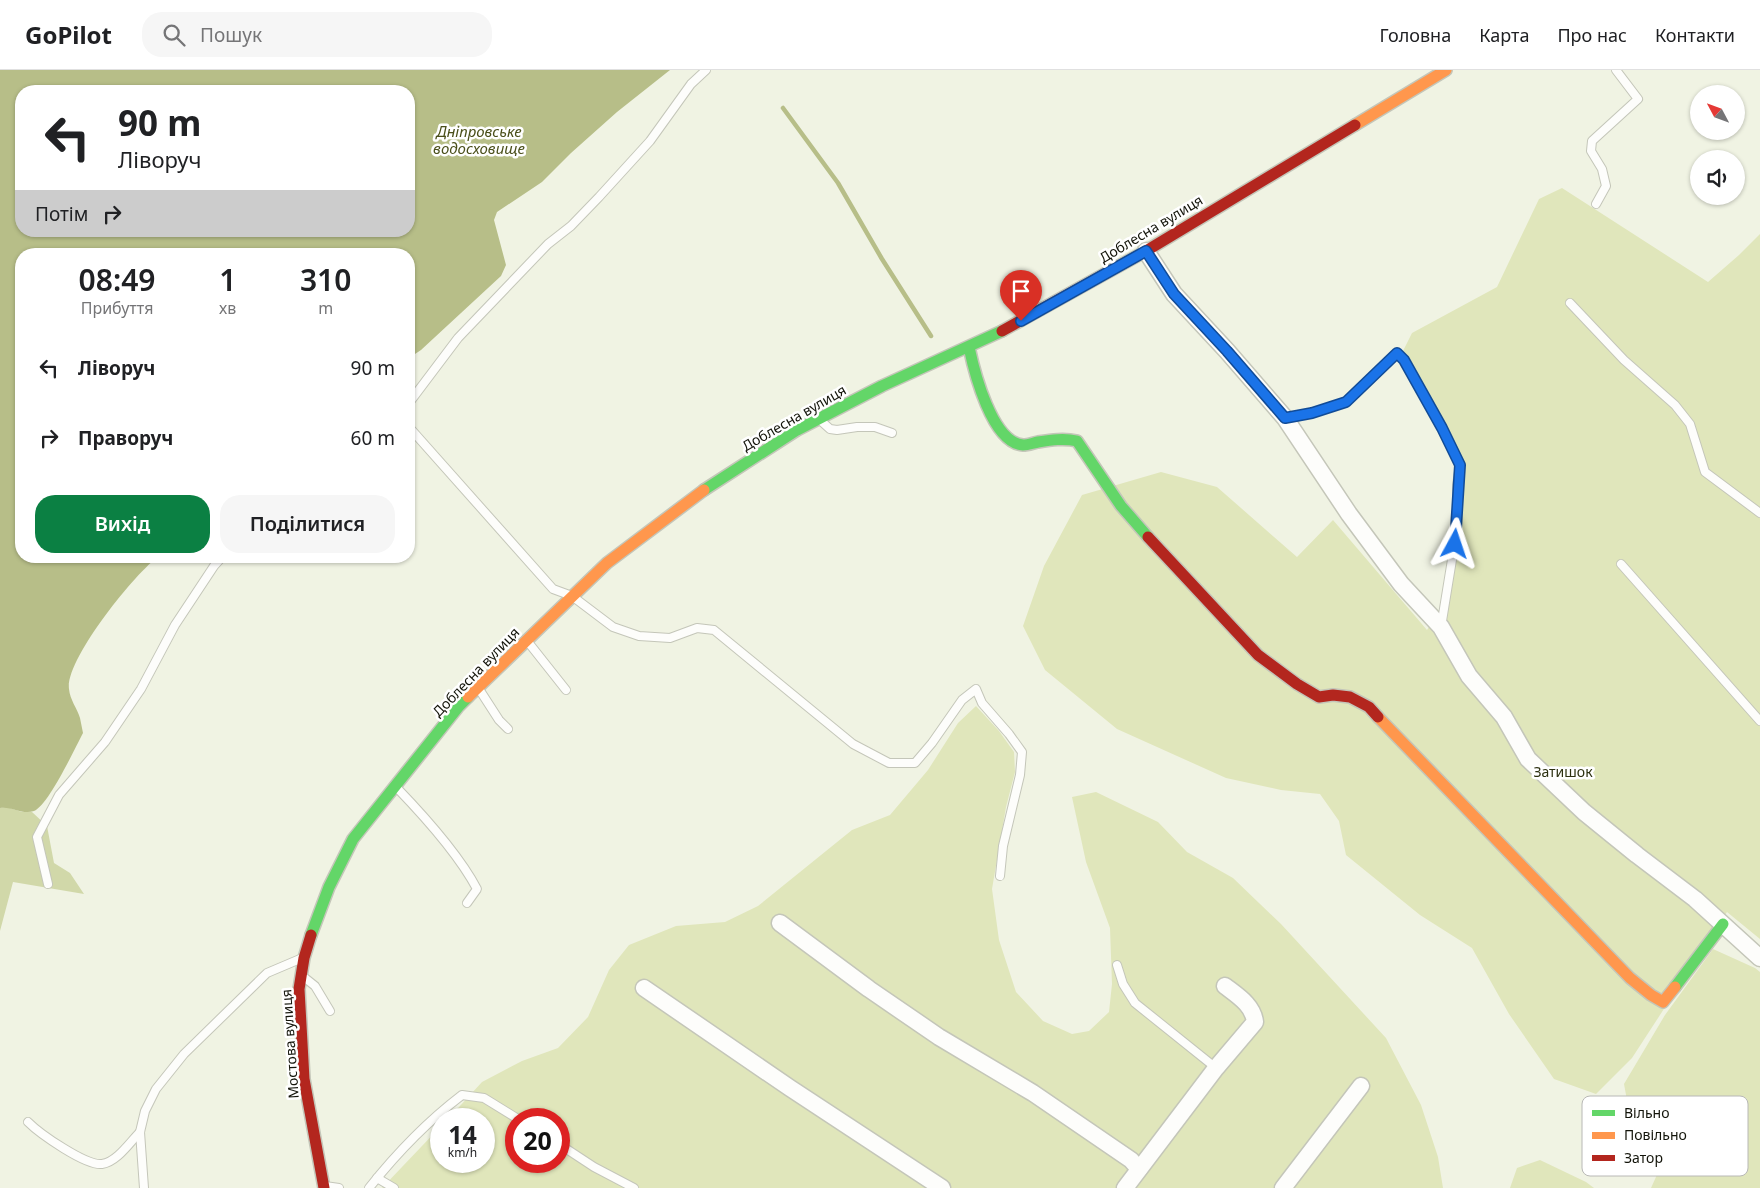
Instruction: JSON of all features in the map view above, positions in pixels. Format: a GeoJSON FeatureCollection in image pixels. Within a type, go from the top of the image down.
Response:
{"type":"FeatureCollection","features":[{"type":"Feature","properties":{"kind":"street","name":"Доблесна вулиця"},"geometry":{"type":"LineString","coordinates":[[304,958],[315,922],[329,887],[353,839],[459,706],[607,563],[698,494],[797,430],[882,386],[1005,330],[1146,251],[1446,70]]}},
{"type":"Feature","properties":{"kind":"street"},"geometry":{"type":"LineString","coordinates":[[1146,251],[1174,294],[1285,418],[1349,514],[1389,568],[1401,584],[1441,627],[1469,676],[1504,717],[1528,759],[1584,812],[1637,856],[1695,899],[1760,958]]}},
{"type":"Feature","properties":{"kind":"street"},"geometry":{"type":"LineString","coordinates":[[969,347],[975,376],[996,424],[1008,439],[1021,445],[1064,438],[1078,441],[1122,506],[1152,543],[1258,655],[1297,684],[1319,697],[1333,695],[1350,697],[1369,707],[1548,894],[1634,981],[1652,996],[1663,1002],[1723,924]]}},
{"type":"Feature","properties":{"kind":"street"},"geometry":{"type":"LineString","coordinates":[[780,922],[869,989],[931,1031],[1033,1093],[1131,1160],[1139,1169]]}},
{"type":"Feature","properties":{"kind":"street","name":"Мостова вулиця"},"geometry":{"type":"LineString","coordinates":[[304,958],[300,989],[304,1079],[324,1187]]}},
{"type":"Feature","properties":{"kind":"street"},"geometry":{"type":"LineString","coordinates":[[1125,1188],[1216,1068],[1255,1022],[1254,1013],[1246,1002],[1225,986]]}},
{"type":"Feature","properties":{"kind":"street"},"geometry":{"type":"LineString","coordinates":[[644,988],[790,1088],[942,1188]]}},
{"type":"Feature","properties":{"kind":"street"},"geometry":{"type":"LineString","coordinates":[[1284,1188],[1361,1086]]}},
{"type":"Feature","properties":{"kind":"lane"},"geometry":{"type":"LineString","coordinates":[[415,395],[458,338],[548,244],[571,226],[599,197],[650,141],[691,84],[706,70]]}},
{"type":"Feature","properties":{"kind":"lane"},"geometry":{"type":"LineString","coordinates":[[1596,204],[1606,186],[1602,169],[1591,151],[1592,141],[1638,99],[1616,70]]}},
{"type":"Feature","properties":{"kind":"lane"},"geometry":{"type":"LineString","coordinates":[[1570,303],[1624,360],[1674,405],[1690,424],[1705,472],[1760,513]]}},
{"type":"Feature","properties":{"kind":"lane"},"geometry":{"type":"LineString","coordinates":[[1285,418],[1312,413],[1346,402],[1397,353],[1404,360],[1442,428],[1460,465],[1457,486],[1457,529],[1441,627]]}},
{"type":"Feature","properties":{"kind":"lane"},"geometry":{"type":"LineString","coordinates":[[818,419],[830,429],[874,427],[892,433]]}},
{"type":"Feature","properties":{"kind":"lane"},"geometry":{"type":"LineString","coordinates":[[415,434],[553,589],[572,596],[613,627],[639,636],[670,638],[697,628],[714,630],[853,744],[889,763],[915,763],[932,743],[962,700],[976,688],[982,703],[1010,734],[1022,752],[1020,775],[1003,846],[1000,876]]}},
{"type":"Feature","properties":{"kind":"lane"},"geometry":{"type":"LineString","coordinates":[[48,884],[37,837],[59,795],[105,742],[141,689],[175,625],[217,563]]}},
{"type":"Feature","properties":{"kind":"lane"},"geometry":{"type":"LineString","coordinates":[[1621,564],[1760,721]]}},
{"type":"Feature","properties":{"kind":"lane"},"geometry":{"type":"LineString","coordinates":[[527,640],[566,690]]}},
{"type":"Feature","properties":{"kind":"lane"},"geometry":{"type":"LineString","coordinates":[[478,687],[508,729]]}},
{"type":"Feature","properties":{"kind":"lane"},"geometry":{"type":"LineString","coordinates":[[395,786],[469,872],[477,889],[467,903]]}},
{"type":"Feature","properties":{"kind":"lane"},"geometry":{"type":"LineString","coordinates":[[144,1188],[140,1132],[145,1111],[156,1089],[184,1054],[267,973],[304,958]]}},
{"type":"Feature","properties":{"kind":"lane"},"geometry":{"type":"LineString","coordinates":[[1117,965],[1123,984],[1135,1003],[1216,1068]]}},
{"type":"Feature","properties":{"kind":"lane"},"geometry":{"type":"LineString","coordinates":[[302,975],[316,986],[330,1011]]}},
{"type":"Feature","properties":{"kind":"lane"},"geometry":{"type":"LineString","coordinates":[[369,1188],[400,1153],[447,1106],[462,1094],[484,1098],[505,1111]]}},
{"type":"Feature","properties":{"kind":"lane"},"geometry":{"type":"LineString","coordinates":[[28,1122],[37,1131],[91,1164],[102,1164],[112,1160],[140,1132]]}},
{"type":"Feature","properties":{"kind":"lane"},"geometry":{"type":"LineString","coordinates":[[570,1151],[594,1167],[634,1188]]}},
{"type":"Feature","properties":{"kind":"lane"},"geometry":{"type":"LineString","coordinates":[[377,1178],[394,1188]]}},
{"type":"Feature","properties":{"kind":"lane"},"geometry":{"type":"LineString","coordinates":[[324,1187],[339,1188]]}},
{"type":"Feature","properties":{"kind":"green space","name":"Затишок"},"geometry":{"type":"Polygon","coordinates":[[[1562,188],[1708,282],[1760,234],[1760,939],[1727,912],[1632,1058],[1596,1094],[1554,1079],[1509,1014],[1472,948],[1420,915],[1346,855],[1339,821],[1320,794],[1281,790],[1226,778],[1117,729],[1045,670],[1023,626],[1044,566],[1082,495],[1161,472],[1217,487],[1297,557],[1333,520],[1427,630],[1450,596],[1463,464],[1403,351],[1412,333],[1497,287],[1539,199],[1562,188]]]}},
{"type":"Feature","properties":{"kind":"green space"},"geometry":{"type":"Polygon","coordinates":[[[976,706],[999,731],[1014,752],[1015,772],[1006,807],[992,889],[999,940],[1016,992],[1043,1021],[1072,1034],[1089,1031],[1109,1012],[1112,984],[1110,928],[1086,862],[1072,797],[1096,792],[1158,822],[1187,852],[1233,878],[1281,924],[1386,1038],[1421,1105],[1438,1157],[1443,1188],[382,1188],[430,1138],[430,1173],[495,1173],[495,1108],[458,1108],[482,1082],[522,1061],[558,1048],[588,1017],[609,970],[629,945],[676,926],[725,922],[758,906],[852,830],[890,815],[928,770],[958,723],[976,706]]]}},
{"type":"Feature","properties":{"kind":"green space"},"geometry":{"type":"Polygon","coordinates":[[[1713,949],[1760,972],[1760,1188],[1651,1188],[1656,1176],[1748,1176],[1748,1096],[1626,1096],[1624,1084],[1665,1015],[1713,949]]]}},
{"type":"Feature","properties":{"kind":"green space"},"geometry":{"type":"Polygon","coordinates":[[[1540,1160],[1586,1182],[1594,1188],[1510,1188],[1517,1168],[1540,1160]]]}},
{"type":"Feature","properties":{"kind":"shaded area"},"geometry":{"type":"Polygon","coordinates":[[[7,807],[22,812],[32,812],[47,826],[54,863],[70,873],[84,894],[13,882],[0,931],[0,808],[7,807]]]}},
{"type":"Feature","properties":{"kind":"water","name":"Дніпровське водосховище"},"geometry":{"type":"Polygon","coordinates":[[[0,70],[670,70],[617,112],[542,182],[497,212],[494,220],[506,265],[501,276],[415,354],[415,248],[15,248],[15,563],[150,563],[119,598],[89,639],[78,658],[71,676],[69,689],[80,718],[83,733],[54,788],[40,807],[34,811],[25,812],[0,808],[0,70]]]}},
{"type":"Feature","properties":{"kind":"waterway"},"geometry":{"type":"LineString","coordinates":[[783,108],[838,183],[882,259],[931,336]]}},
{"type":"Feature","properties":{"kind":"traffic: fast"},"geometry":{"type":"LineString","coordinates":[[704,490],[797,430],[882,386],[1002,331]]}},
{"type":"Feature","properties":{"kind":"traffic: fast"},"geometry":{"type":"LineString","coordinates":[[969,347],[986,404],[1002,432],[1012,441],[1023,445],[1058,440],[1077,441],[1121,506],[1148,537]]}},
{"type":"Feature","properties":{"kind":"traffic: fast"},"geometry":{"type":"LineString","coordinates":[[311,935],[329,887],[353,839],[468,697]]}},
{"type":"Feature","properties":{"kind":"traffic: fast"},"geometry":{"type":"LineString","coordinates":[[1675,987],[1723,924]]}},
{"type":"Feature","properties":{"kind":"traffic: slow"},"geometry":{"type":"LineString","coordinates":[[1355,125],[1446,70]]}},
{"type":"Feature","properties":{"kind":"traffic: slow"},"geometry":{"type":"LineString","coordinates":[[468,697],[607,563],[704,490]]}},
{"type":"Feature","properties":{"kind":"traffic: slow"},"geometry":{"type":"LineString","coordinates":[[1378,717],[1630,978],[1663,1002],[1675,987]]}},
{"type":"Feature","properties":{"kind":"traffic: jam"},"geometry":{"type":"LineString","coordinates":[[1002,331],[1146,251],[1355,125]]}},
{"type":"Feature","properties":{"kind":"traffic: jam"},"geometry":{"type":"LineString","coordinates":[[1148,537],[1258,655],[1297,684],[1319,697],[1333,695],[1350,697],[1369,707],[1378,717]]}},
{"type":"Feature","properties":{"kind":"traffic: jam"},"geometry":{"type":"LineString","coordinates":[[311,935],[304,958],[299,989],[304,1079],[324,1188]]}},
{"type":"Feature","properties":{"kind":"route"},"geometry":{"type":"LineString","coordinates":[[1021,321],[1146,251],[1174,294],[1266,394],[1285,418],[1312,413],[1346,402],[1397,353],[1404,360],[1442,428],[1460,465],[1457,486],[1455,544]]}}]}
